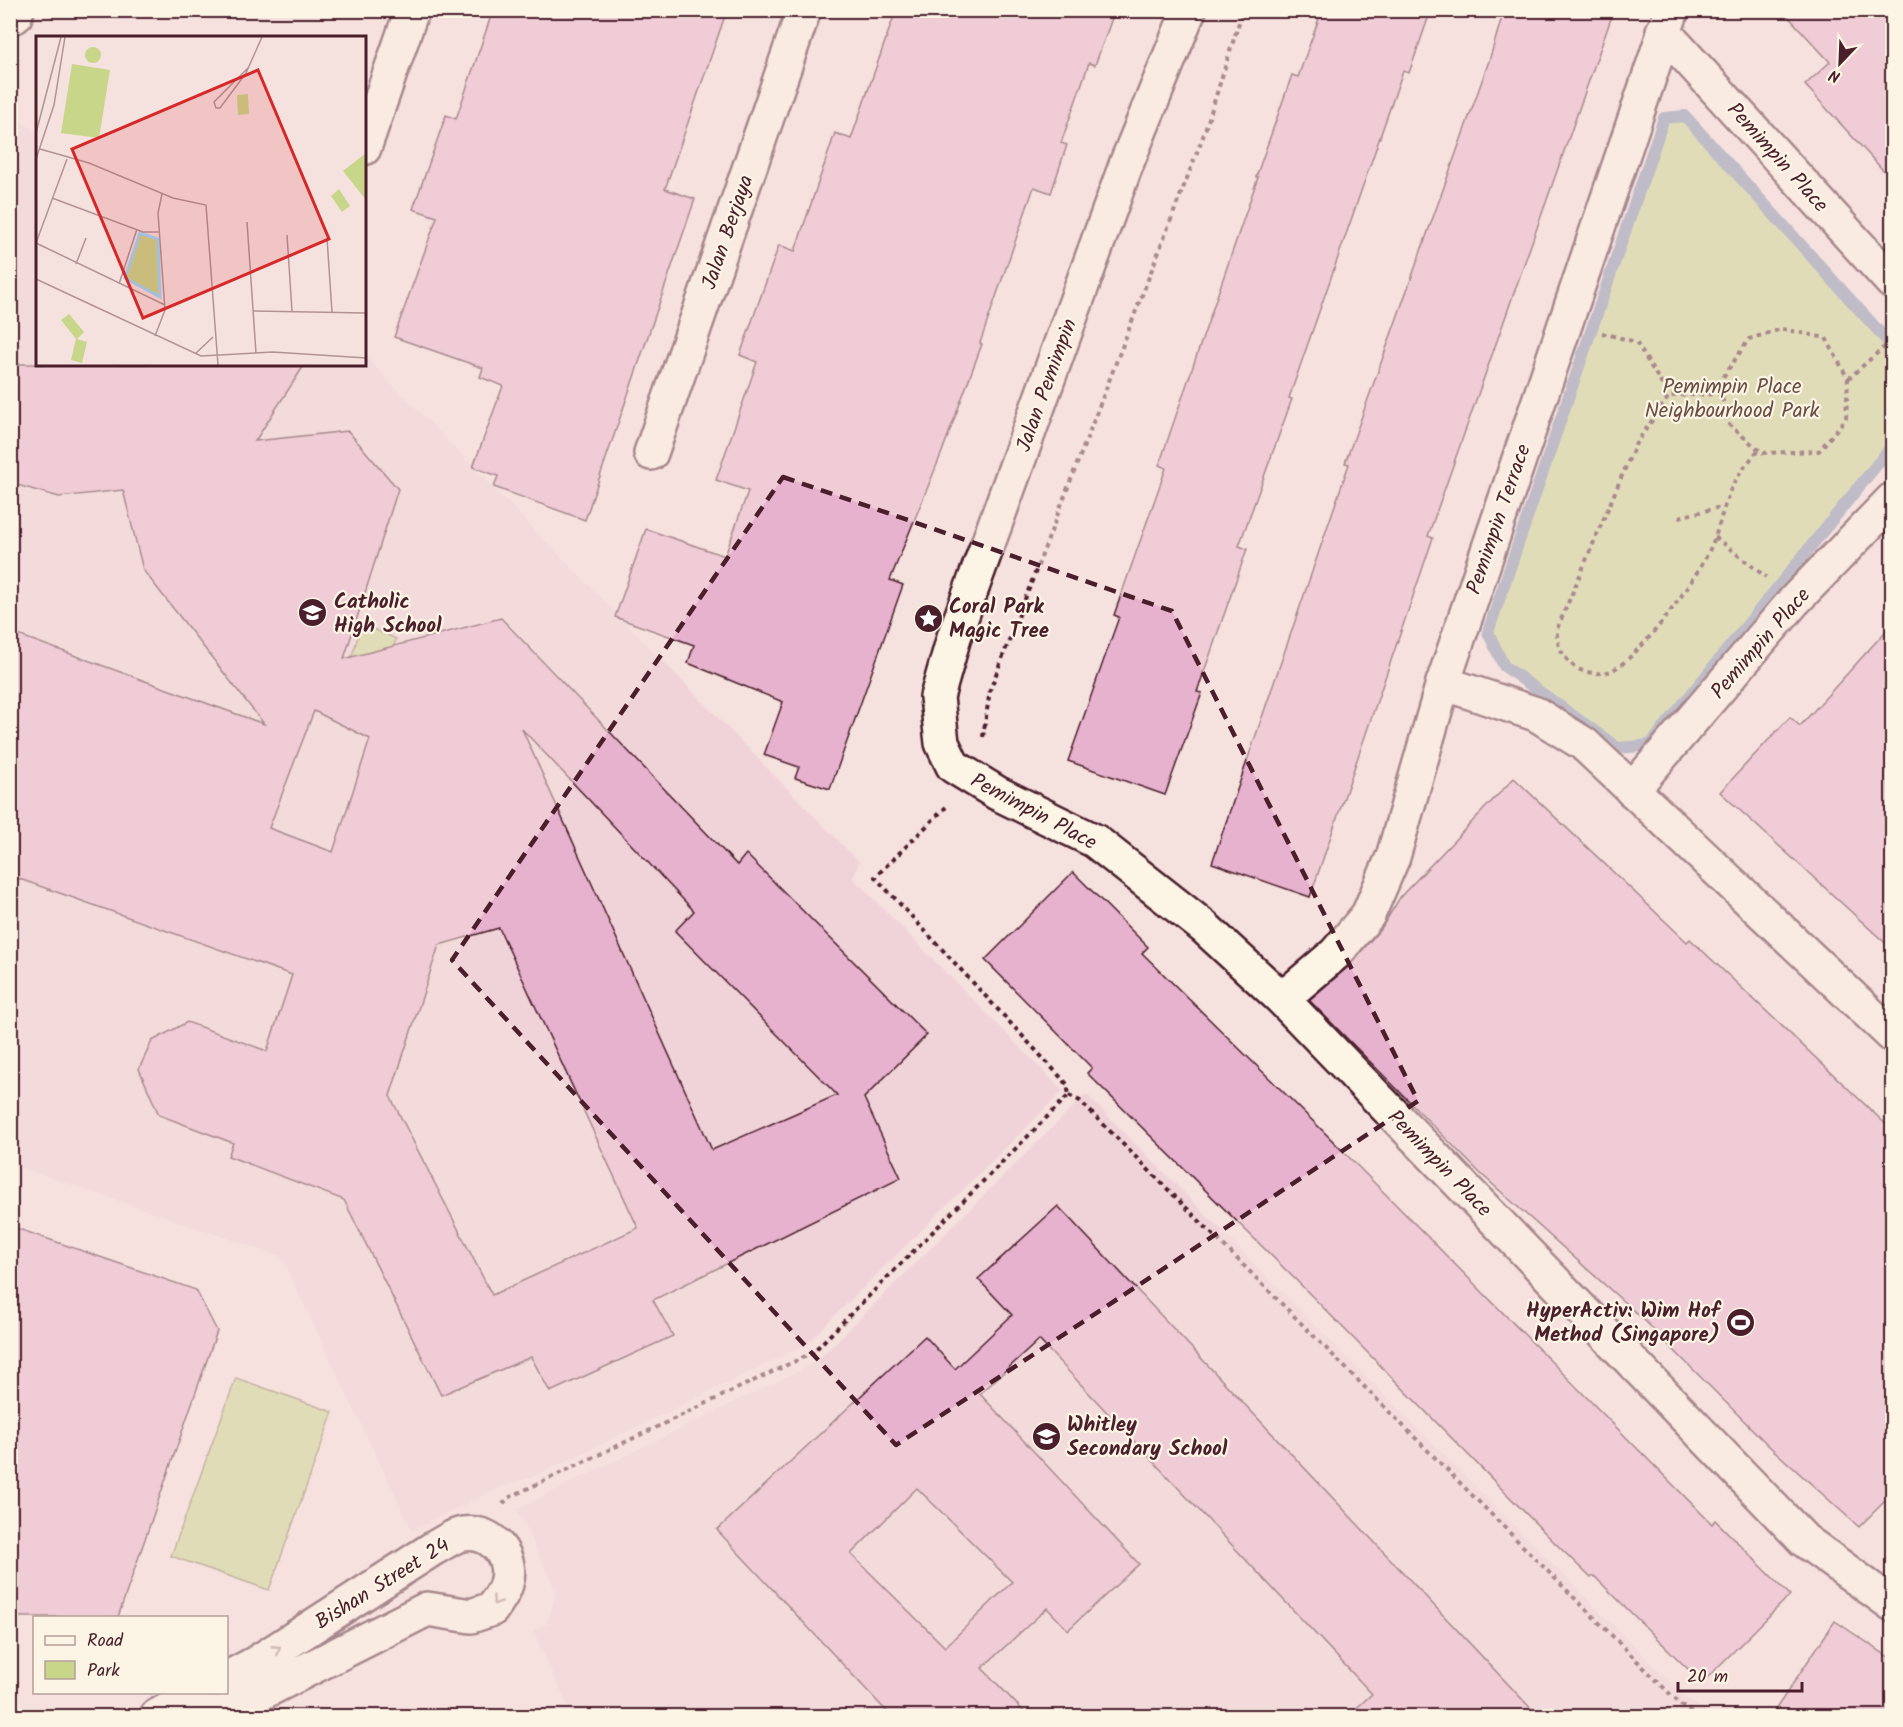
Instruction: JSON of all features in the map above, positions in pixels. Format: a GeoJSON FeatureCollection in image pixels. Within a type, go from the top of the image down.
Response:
{"type":"FeatureCollection","features":[{"type":"Feature","properties":{"kind":"street"},"geometry":{"type":"LineString","coordinates":[[366,142],[412,10]]}},
{"type":"Feature","properties":{"kind":"street","name":"Jalan Berjaya"},"geometry":{"type":"LineString","coordinates":[[651,453],[804,10]]}},
{"type":"Feature","properties":{"kind":"street","name":"Jalan Pemimpin"},"geometry":{"type":"LineString","coordinates":[[963,772],[942,743],[937,697],[954,637],[1127,162],[1189,10]]}},
{"type":"Feature","properties":{"kind":"street","name":"Pemimpin Place"},"geometry":{"type":"LineString","coordinates":[[1667,21],[1893,282]]}},
{"type":"Feature","properties":{"kind":"street","name":"Pemimpin Terrace"},"geometry":{"type":"LineString","coordinates":[[1282,999],[1336,954],[1368,915],[1393,857],[1443,683],[1667,21]]}},
{"type":"Feature","properties":{"kind":"street","name":"Pemimpin Place"},"geometry":{"type":"LineString","coordinates":[[1632,790],[1794,601],[1893,500]]}},
{"type":"Feature","properties":{"kind":"street"},"geometry":{"type":"LineString","coordinates":[[1443,683],[1536,714],[1584,744],[1893,1035]]}},
{"type":"Feature","properties":{"kind":"street","name":"Pemimpin Place"},"geometry":{"type":"LineString","coordinates":[[963,772],[1095,841],[1204,927],[1282,999],[1804,1540],[1893,1604]]}},
{"type":"Feature","properties":{"kind":"street","name":"Bishan Street 24"},"geometry":{"type":"LineString","coordinates":[[216,1716],[427,1610],[471,1616],[492,1609],[506,1585],[508,1566],[500,1547],[490,1538],[462,1534],[434,1548],[256,1663],[228,1678]]}},
{"type":"Feature","properties":{"kind":"street"},"geometry":{"type":"LineString","coordinates":[[157,1716],[197,1694]]}},
{"type":"Feature","properties":{"kind":"path"},"geometry":{"type":"LineString","coordinates":[[1243,10],[1204,134],[990,690],[963,772],[875,876],[1066,1084],[1069,1095],[1080,1101],[1682,1706],[1697,1716]]}},
{"type":"Feature","properties":{"kind":"path"},"geometry":{"type":"LineString","coordinates":[[1564,323],[1636,342],[1669,396]]}},
{"type":"Feature","properties":{"kind":"path"},"geometry":{"type":"LineString","coordinates":[[1782,328],[1826,338],[1848,379],[1846,418],[1819,451],[1764,453],[1728,424],[1719,383],[1749,339],[1782,328]]}},
{"type":"Feature","properties":{"kind":"path"},"geometry":{"type":"LineString","coordinates":[[1848,379],[1893,340]]}},
{"type":"Feature","properties":{"kind":"path"},"geometry":{"type":"LineString","coordinates":[[1669,396],[1721,394]]}},
{"type":"Feature","properties":{"kind":"path"},"geometry":{"type":"LineString","coordinates":[[1669,396],[1635,445],[1604,525],[1557,629],[1556,643],[1565,657],[1578,669],[1603,674],[1619,665],[1647,638],[1691,582],[1715,537],[1740,472],[1759,449]]}},
{"type":"Feature","properties":{"kind":"path"},"geometry":{"type":"LineString","coordinates":[[1679,517],[1725,506]]}},
{"type":"Feature","properties":{"kind":"path"},"geometry":{"type":"LineString","coordinates":[[1715,537],[1774,583]]}},
{"type":"Feature","properties":{"kind":"path"},"geometry":{"type":"LineString","coordinates":[[498,1510],[508,1498],[812,1353],[1069,1095]]}},
{"type":"Feature","properties":{"kind":"highlighted area"},"geometry":{"type":"Polygon","coordinates":[[[783,477],[1172,611],[1418,1101],[896,1445],[452,960],[783,477]]]}},
{"type":"Feature","properties":{"kind":"shaded area","name":"Catholic High School"},"geometry":{"type":"Polygon","coordinates":[[[10,114],[36,131],[36,366],[366,366],[366,357],[859,862],[853,878],[1063,1091],[804,1346],[536,1476],[505,1485],[412,1531],[281,1257],[11,1164],[10,114]]]}},
{"type":"Feature","properties":{"kind":"shaded area","name":"Whitley Secondary School"},"geometry":{"type":"Polygon","coordinates":[[[1086,1094],[1686,1698],[1711,1716],[572,1716],[533,1631],[547,1624],[556,1591],[517,1509],[816,1362],[1086,1094]]]}},
{"type":"Feature","properties":{"kind":"green space","name":"Pemimpin Place Neighbourhood Park"},"geometry":{"type":"Polygon","coordinates":[[[1685,116],[1892,346],[1892,446],[1650,745],[1618,748],[1504,666],[1488,632],[1664,118],[1685,116]]]}},
{"type":"Feature","properties":{"kind":"green space"},"geometry":{"type":"Polygon","coordinates":[[[362,624],[396,639],[375,707],[339,697],[362,624]]]}},
{"type":"Feature","properties":{"kind":"green space"},"geometry":{"type":"Polygon","coordinates":[[[236,1378],[333,1412],[269,1590],[171,1556],[236,1378]]]}},
{"type":"Feature","properties":{"kind":"building"},"geometry":{"type":"Polygon","coordinates":[[[493,10],[727,10],[665,189],[695,199],[585,520],[494,487],[498,476],[473,467],[503,386],[480,377],[483,368],[394,337],[437,217],[413,209],[446,115],[456,119],[493,10]]]}},
{"type":"Feature","properties":{"kind":"building"},"geometry":{"type":"Polygon","coordinates":[[[896,10],[1115,10],[1095,65],[1089,63],[1061,143],[1067,145],[1051,193],[1034,187],[980,343],[982,344],[942,452],[890,580],[903,585],[830,789],[795,778],[799,767],[764,755],[783,702],[688,663],[694,645],[615,617],[646,529],[725,556],[748,491],[716,480],[757,362],[740,355],[779,245],[795,251],[835,133],[851,139],[896,10]]]}},
{"type":"Feature","properties":{"kind":"building"},"geometry":{"type":"Polygon","coordinates":[[[1322,10],[1431,10],[1409,73],[1403,71],[1289,398],[1292,399],[1239,546],[1247,549],[1197,692],[1202,693],[1165,795],[1068,761],[1119,617],[1114,615],[1166,468],[1159,465],[1258,177],[1256,177],[1292,75],[1298,77],[1322,10]]]}},
{"type":"Feature","properties":{"kind":"building"},"geometry":{"type":"Polygon","coordinates":[[[1504,10],[1614,10],[1428,536],[1433,538],[1310,897],[1212,863],[1349,464],[1345,463],[1489,61],[1504,10]]]}},
{"type":"Feature","properties":{"kind":"building"},"geometry":{"type":"Polygon","coordinates":[[[1782,10],[1876,10],[1893,29],[1893,181],[1805,85],[1830,62],[1782,10]]]}},
{"type":"Feature","properties":{"kind":"building"},"geometry":{"type":"Polygon","coordinates":[[[10,364],[36,364],[36,366],[304,366],[255,441],[348,431],[398,489],[344,659],[501,618],[737,865],[746,854],[927,1035],[864,1098],[901,1178],[653,1300],[673,1336],[550,1392],[531,1357],[441,1395],[344,1200],[228,1156],[233,1143],[159,1115],[139,1069],[152,1041],[187,1022],[267,1051],[292,975],[11,876],[10,632],[264,724],[143,570],[123,490],[59,497],[10,483],[10,364]],[[314,711],[269,828],[333,852],[370,739],[314,711]],[[522,729],[712,1150],[837,1095],[675,931],[694,911],[522,729]],[[499,928],[439,945],[390,1096],[492,1295],[638,1228],[499,928]]]}},
{"type":"Feature","properties":{"kind":"building"},"geometry":{"type":"Polygon","coordinates":[[[1893,623],[1893,950],[1720,792],[1790,717],[1800,726],[1893,623]]]}},
{"type":"Feature","properties":{"kind":"building"},"geometry":{"type":"Polygon","coordinates":[[[1514,778],[1687,942],[1690,939],[1893,1131],[1893,1493],[1859,1527],[1769,1446],[1644,1320],[1480,1173],[1309,1000],[1350,965],[1382,927],[1401,896],[1514,778]]]}},
{"type":"Feature","properties":{"kind":"building"},"geometry":{"type":"Polygon","coordinates":[[[1073,872],[1148,947],[1142,953],[1321,1129],[1712,1524],[1715,1520],[1790,1595],[1702,1683],[1594,1576],[1591,1578],[1554,1542],[1298,1282],[1087,1073],[1092,1068],[985,960],[1073,872]]]}},
{"type":"Feature","properties":{"kind":"building"},"geometry":{"type":"Polygon","coordinates":[[[1058,1206],[1538,1716],[1348,1716],[1372,1694],[1039,1340],[980,1394],[1139,1564],[1068,1630],[1047,1608],[982,1668],[1028,1716],[891,1716],[717,1530],[925,1336],[955,1369],[1012,1315],[978,1279],[1058,1206]],[[917,1488],[851,1554],[945,1647],[1012,1582],[917,1488]]]}},
{"type":"Feature","properties":{"kind":"building"},"geometry":{"type":"Polygon","coordinates":[[[10,1226],[196,1290],[217,1331],[118,1616],[10,1617],[10,1226]]]}},
{"type":"Feature","properties":{"kind":"building"},"geometry":{"type":"Polygon","coordinates":[[[1835,1621],[1893,1660],[1893,1716],[1771,1716],[1835,1621]]]}},
{"type":"Feature","properties":{"kind":"waterway"},"geometry":{"type":"LineString","coordinates":[[1892,346],[1685,116],[1664,118],[1488,632],[1504,666],[1618,748],[1650,745],[1892,446]]}},
{"type":"Feature","properties":{"kind":"place","name":"Catholic High School"},"geometry":{"type":"Point","coordinates":[313,613]}},
{"type":"Feature","properties":{"kind":"place","name":"Coral Park Magic Tree"},"geometry":{"type":"Point","coordinates":[928,618]}},
{"type":"Feature","properties":{"kind":"place","name":"HyperActiv: Wim Hof Method (Singapore)"},"geometry":{"type":"Point","coordinates":[1741,1322]}},
{"type":"Feature","properties":{"kind":"place","name":"Whitley Secondary School"},"geometry":{"type":"Point","coordinates":[1046,1436]}}]}
